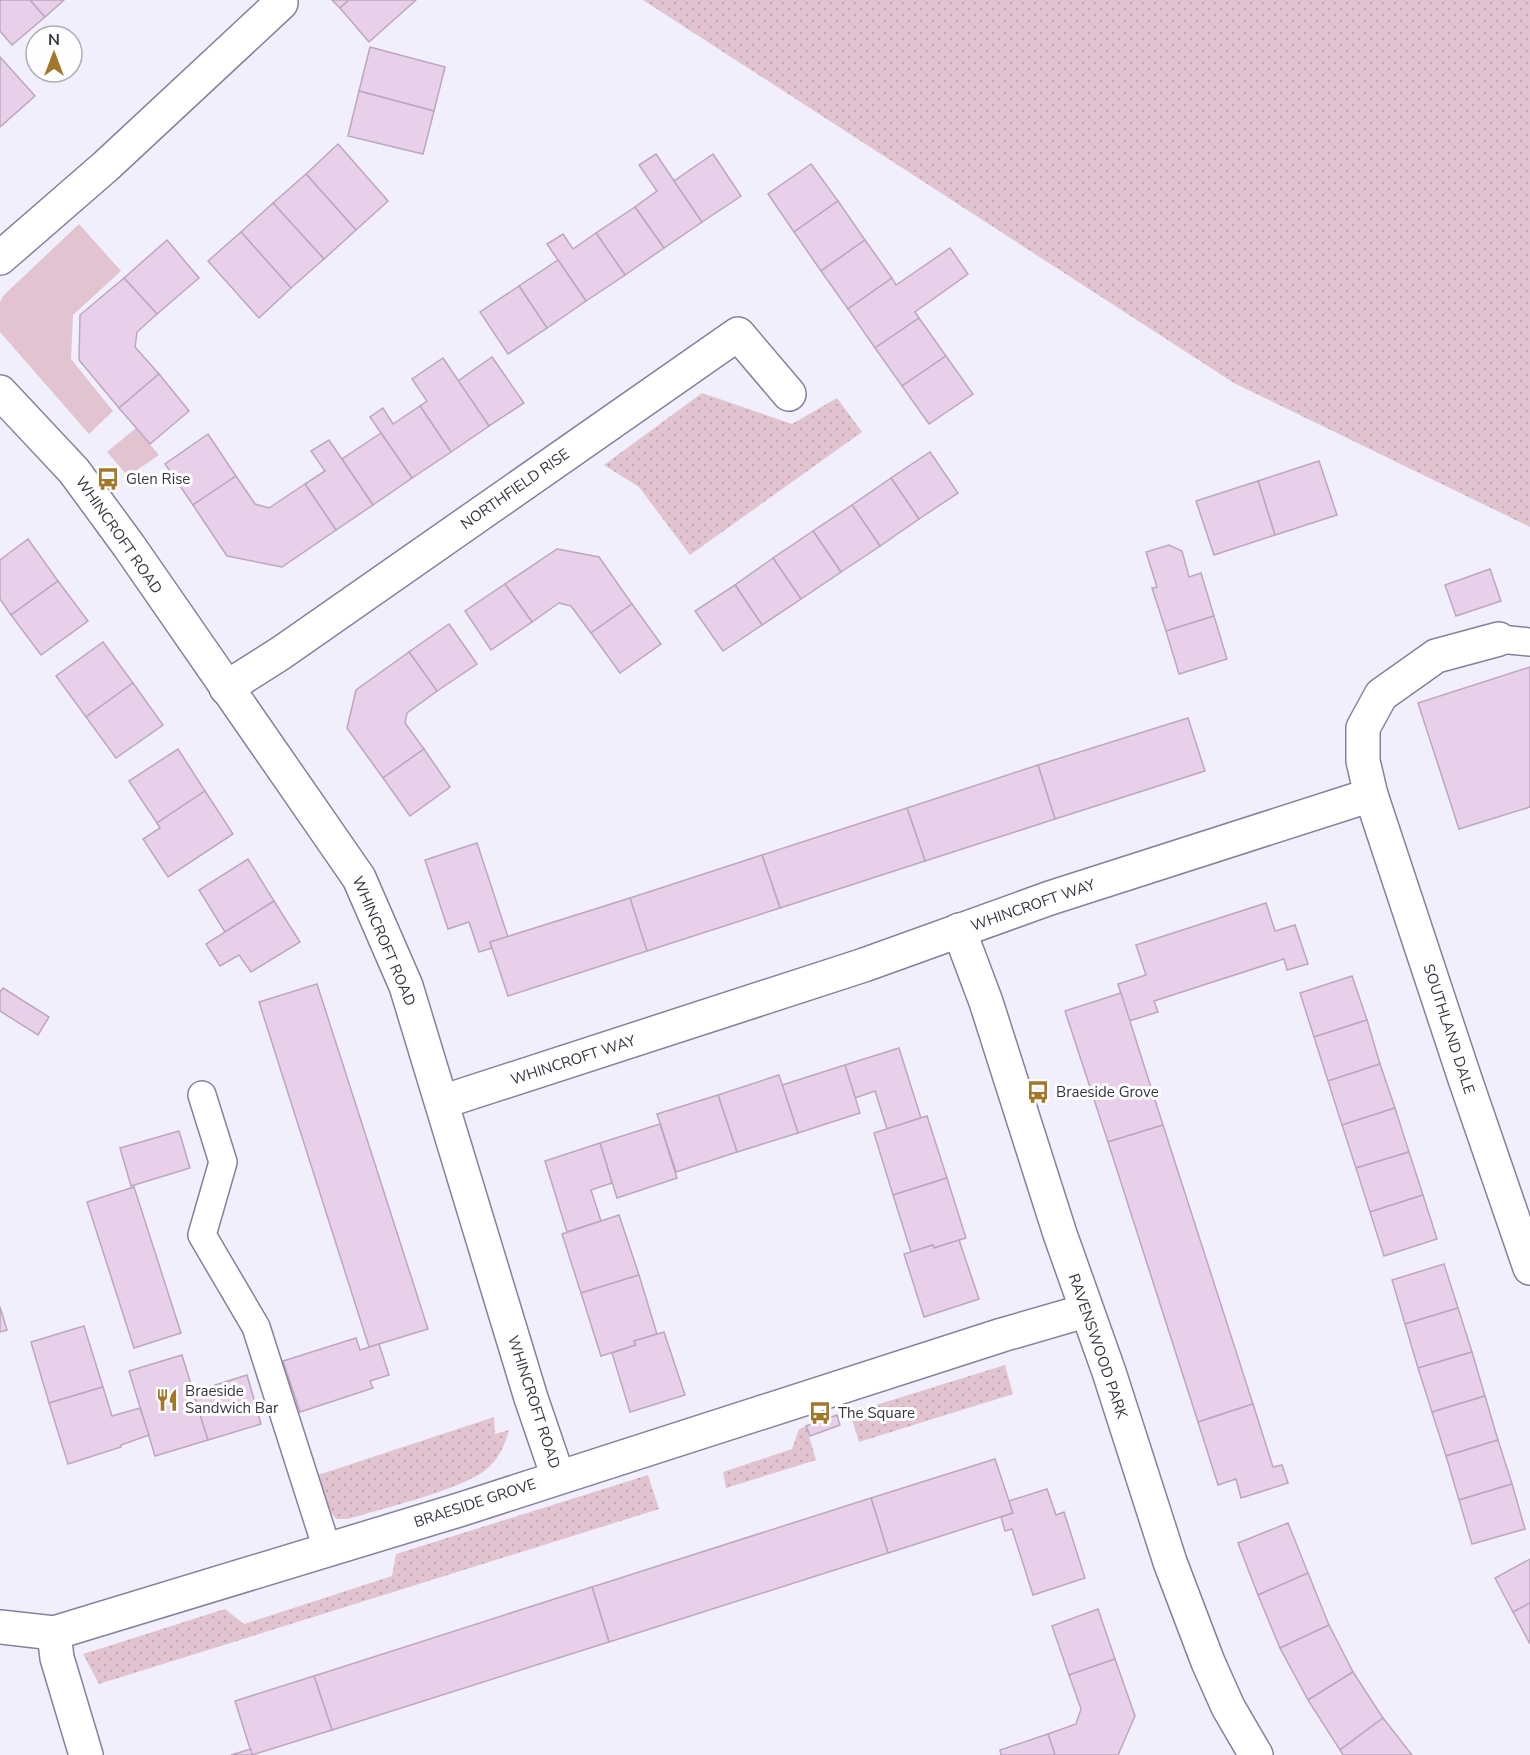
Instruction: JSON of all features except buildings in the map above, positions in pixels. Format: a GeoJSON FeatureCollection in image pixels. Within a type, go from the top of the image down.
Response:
{"type":"FeatureCollection","features":[{"type":"Feature","properties":{"kind":"street"},"geometry":{"type":"LineString","coordinates":[[0,258],[106,166],[281,3]]}},
{"type":"Feature","properties":{"kind":"street","name":"NORTHFIELD RISE"},"geometry":{"type":"LineString","coordinates":[[226,688],[281,653],[738,334],[789,394]]}},
{"type":"Feature","properties":{"kind":"street","name":"WHINCROFT ROAD"},"geometry":{"type":"LineString","coordinates":[[0,392],[75,471],[359,878],[406,986],[531,1398],[558,1477]]}},
{"type":"Feature","properties":{"kind":"street"},"geometry":{"type":"LineString","coordinates":[[1371,795],[1363,761],[1363,728],[1381,695],[1436,656],[1514,641]]}},
{"type":"Feature","properties":{"kind":"street","name":"WHINCROFT WAY"},"geometry":{"type":"LineString","coordinates":[[442,1102],[864,965],[1050,898],[1371,795]]}},
{"type":"Feature","properties":{"kind":"street","name":"SOUTHLAND DALE"},"geometry":{"type":"LineString","coordinates":[[1371,795],[1465,1079],[1530,1265]]}},
{"type":"Feature","properties":{"kind":"street","name":"RAVENSWOOD PARK"},"geometry":{"type":"LineString","coordinates":[[959,930],[986,1002],[1085,1311],[1109,1372],[1170,1562],[1208,1662],[1228,1707],[1256,1755]]}},
{"type":"Feature","properties":{"kind":"street","name":"BRAESIDE GROVE"},"geometry":{"type":"LineString","coordinates":[[0,1627],[54,1633],[462,1509],[1002,1335],[1085,1311]]}},
{"type":"Feature","properties":{"kind":"street"},"geometry":{"type":"LineString","coordinates":[[54,1633],[57,1658],[86,1755]]}},
{"type":"Feature","properties":{"kind":"lane"},"geometry":{"type":"LineString","coordinates":[[202,1095],[223,1162],[202,1235],[256,1327],[327,1549]]}},
{"type":"Feature","properties":{"kind":"shaded area"},"geometry":{"type":"Polygon","coordinates":[[[643,0],[1530,0],[1530,527],[1234,383],[643,0]]]}},
{"type":"Feature","properties":{"kind":"shaded area"},"geometry":{"type":"Polygon","coordinates":[[[79,224],[121,271],[73,315],[71,359],[113,411],[89,434],[0,332],[0,302],[3,296],[79,224]]]}},
{"type":"Feature","properties":{"kind":"shaded area"},"geometry":{"type":"Polygon","coordinates":[[[702,393],[792,424],[837,398],[862,432],[690,555],[639,487],[604,465],[702,393]]]}},
{"type":"Feature","properties":{"kind":"shaded area"},"geometry":{"type":"Polygon","coordinates":[[[136,428],[159,455],[128,476],[107,452],[136,428]]]}},
{"type":"Feature","properties":{"kind":"shaded area"},"geometry":{"type":"Polygon","coordinates":[[[1005,1365],[1013,1394],[859,1442],[850,1413],[1005,1365]]]}},
{"type":"Feature","properties":{"kind":"shaded area"},"geometry":{"type":"Polygon","coordinates":[[[494,1417],[495,1434],[509,1430],[504,1445],[490,1466],[464,1482],[402,1504],[348,1519],[336,1519],[325,1505],[315,1476],[494,1417]]]}},
{"type":"Feature","properties":{"kind":"shaded area"},"geometry":{"type":"Polygon","coordinates":[[[806,1426],[816,1460],[726,1488],[723,1472],[792,1449],[799,1429],[806,1426]]]}},
{"type":"Feature","properties":{"kind":"shaded area"},"geometry":{"type":"Polygon","coordinates":[[[648,1475],[659,1509],[99,1684],[83,1654],[225,1609],[244,1624],[392,1576],[396,1554],[648,1475]]]}},
{"type":"Feature","properties":{"kind":"place","name":"Glen Rise"},"geometry":{"type":"Point","coordinates":[108,479]}},
{"type":"Feature","properties":{"kind":"place","name":"Braeside Grove"},"geometry":{"type":"Point","coordinates":[1038,1092]}},
{"type":"Feature","properties":{"kind":"place","name":"Braeside Sandwich Bar"},"geometry":{"type":"Point","coordinates":[167,1400]}},
{"type":"Feature","properties":{"kind":"place","name":"The Square"},"geometry":{"type":"Point","coordinates":[820,1413]}}]}
